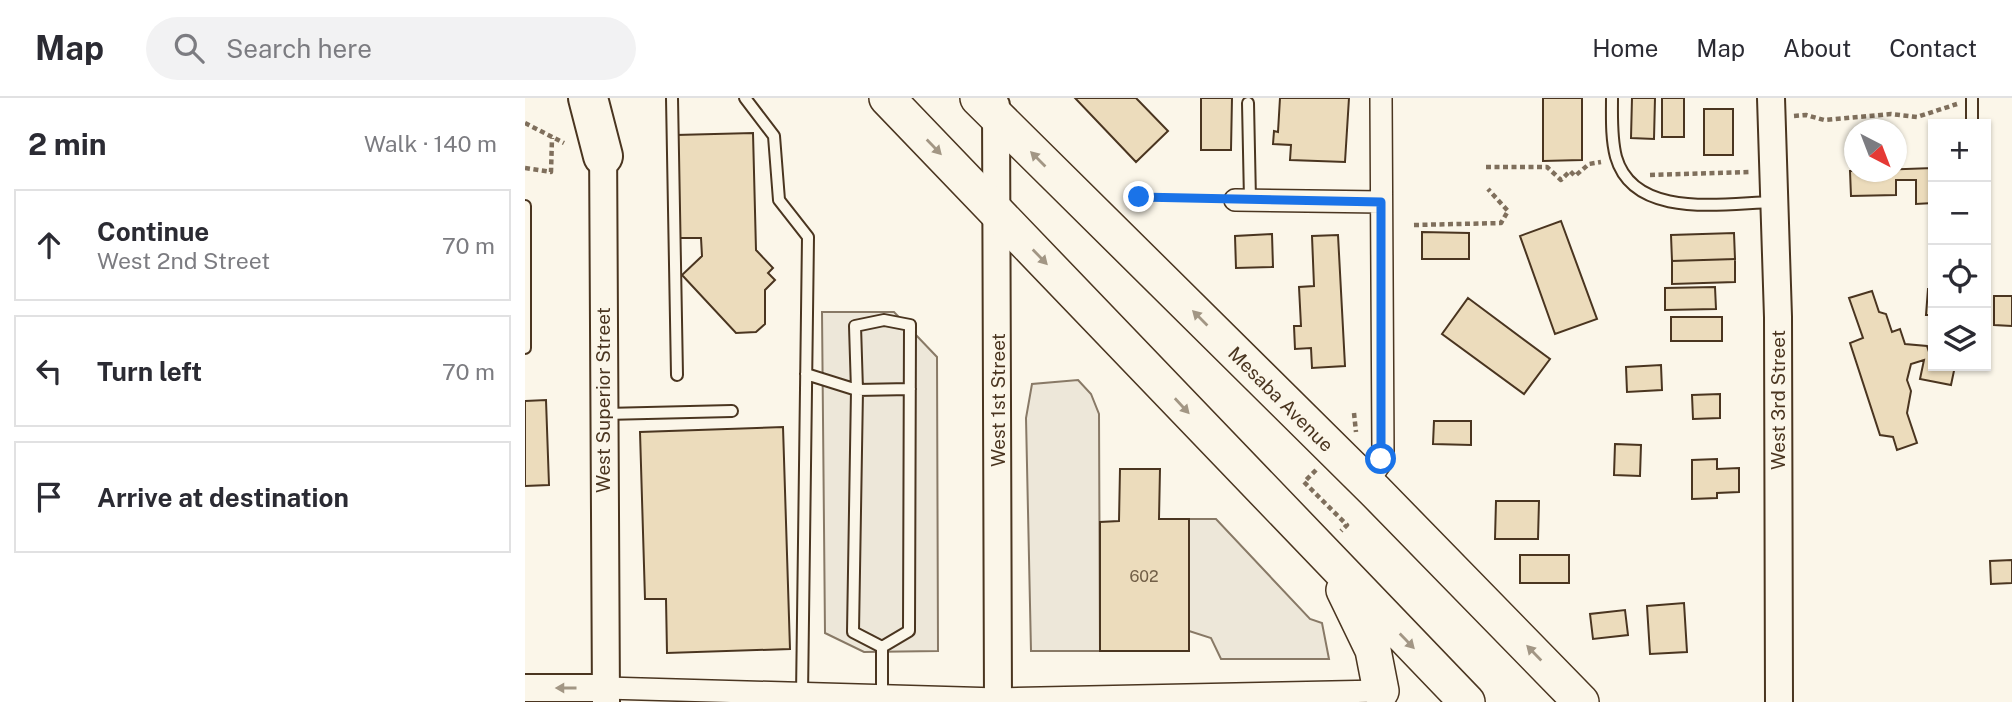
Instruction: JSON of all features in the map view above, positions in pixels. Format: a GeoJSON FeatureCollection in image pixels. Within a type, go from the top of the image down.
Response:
{"type":"FeatureCollection","features":[{"type":"Feature","properties":{"kind":"highway"},"geometry":{"type":"LineString","coordinates":[[588,98],[603,156]]}},
{"type":"Feature","properties":{"kind":"highway"},"geometry":{"type":"LineString","coordinates":[[887,98],[1084,303],[1328,544],[1467,702]]}},
{"type":"Feature","properties":{"kind":"highway","name":"Mesaba Avenue"},"geometry":{"type":"LineString","coordinates":[[990,104],[1581,702]]}},
{"type":"Feature","properties":{"kind":"highway"},"geometry":{"type":"LineString","coordinates":[[1328,544],[1373,650],[1381,696]]}},
{"type":"Feature","properties":{"kind":"street","name":"West Superior Street"},"geometry":{"type":"LineString","coordinates":[[603,98],[602,414],[606,695]]}},
{"type":"Feature","properties":{"kind":"street"},"geometry":{"type":"LineString","coordinates":[[1367,484],[1380,464],[1383,453],[1381,98]]}},
{"type":"Feature","properties":{"kind":"street","name":"West 3rd Street"},"geometry":{"type":"LineString","coordinates":[[1771,98],[1776,202],[1779,702]]}},
{"type":"Feature","properties":{"kind":"street","name":"West 1st Street"},"geometry":{"type":"LineString","coordinates":[[990,104],[997,212],[998,701]]}},
{"type":"Feature","properties":{"kind":"street"},"geometry":{"type":"LineString","coordinates":[[1243,200],[1381,202]]}},
{"type":"Feature","properties":{"kind":"street"},"geometry":{"type":"LineString","coordinates":[[525,688],[606,695],[802,699],[882,697],[998,701],[1381,696]]}},
{"type":"Feature","properties":{"kind":"lane"},"geometry":{"type":"LineString","coordinates":[[672,98],[677,375]]}},
{"type":"Feature","properties":{"kind":"lane"},"geometry":{"type":"LineString","coordinates":[[745,98],[774,136],[779,200],[808,237],[802,699]]}},
{"type":"Feature","properties":{"kind":"lane"},"geometry":{"type":"LineString","coordinates":[[1612,98],[1616,159],[1646,196],[1670,204],[1776,202]]}},
{"type":"Feature","properties":{"kind":"lane"},"geometry":{"type":"LineString","coordinates":[[1972,100],[1972,119]]}},
{"type":"Feature","properties":{"kind":"lane"},"geometry":{"type":"LineString","coordinates":[[1243,200],[1248,103]]}},
{"type":"Feature","properties":{"kind":"lane"},"geometry":{"type":"LineString","coordinates":[[525,206],[525,348]]}},
{"type":"Feature","properties":{"kind":"lane"},"geometry":{"type":"LineString","coordinates":[[884,320],[911,325],[909,631],[882,647],[853,632],[857,390],[855,326],[884,320]]}},
{"type":"Feature","properties":{"kind":"lane"},"geometry":{"type":"LineString","coordinates":[[806,374],[857,390],[910,389]]}},
{"type":"Feature","properties":{"kind":"lane"},"geometry":{"type":"LineString","coordinates":[[602,414],[731,411]]}},
{"type":"Feature","properties":{"kind":"lane"},"geometry":{"type":"LineString","coordinates":[[882,647],[882,697]]}},
{"type":"Feature","properties":{"kind":"path"},"geometry":{"type":"LineString","coordinates":[[1806,115],[1824,120],[1891,114],[1917,117],[1972,100]]}},
{"type":"Feature","properties":{"kind":"path"},"geometry":{"type":"LineString","coordinates":[[525,123],[565,143]]}},
{"type":"Feature","properties":{"kind":"path"},"geometry":{"type":"LineString","coordinates":[[525,168],[551,172],[552,138]]}},
{"type":"Feature","properties":{"kind":"path"},"geometry":{"type":"LineString","coordinates":[[1486,167],[1547,167],[1561,180],[1570,172],[1575,176],[1589,164]]}},
{"type":"Feature","properties":{"kind":"path"},"geometry":{"type":"LineString","coordinates":[[1659,175],[1775,171]]}},
{"type":"Feature","properties":{"kind":"path"},"geometry":{"type":"LineString","coordinates":[[1414,225],[1501,223],[1509,211],[1488,189]]}},
{"type":"Feature","properties":{"kind":"path"},"geometry":{"type":"LineString","coordinates":[[1127,202],[1139,197],[1243,200]]}},
{"type":"Feature","properties":{"kind":"path"},"geometry":{"type":"LineString","coordinates":[[1354,413],[1356,433]]}},
{"type":"Feature","properties":{"kind":"path"},"geometry":{"type":"LineString","coordinates":[[1319,467],[1304,482],[1347,526],[1328,544]]}},
{"type":"Feature","properties":{"kind":"shaded area"},"geometry":{"type":"Polygon","coordinates":[[[822,312],[894,312],[937,357],[938,651],[864,652],[825,633],[822,312]]]}},
{"type":"Feature","properties":{"kind":"shaded area"},"geometry":{"type":"Polygon","coordinates":[[[1078,380],[1091,394],[1099,414],[1100,651],[1031,651],[1026,418],[1032,384],[1078,380]]]}},
{"type":"Feature","properties":{"kind":"shaded area"},"geometry":{"type":"Polygon","coordinates":[[[1189,519],[1216,519],[1310,619],[1322,623],[1329,659],[1221,659],[1211,638],[1189,631],[1189,519]]]}},
{"type":"Feature","properties":{"kind":"building"},"geometry":{"type":"Polygon","coordinates":[[[1075,98],[1136,98],[1168,131],[1136,162],[1075,98]]]}},
{"type":"Feature","properties":{"kind":"building"},"geometry":{"type":"Polygon","coordinates":[[[1201,98],[1232,98],[1231,150],[1201,150],[1201,98]]]}},
{"type":"Feature","properties":{"kind":"building"},"geometry":{"type":"Polygon","coordinates":[[[1280,98],[1349,98],[1345,162],[1290,160],[1291,145],[1273,144],[1274,131],[1278,132],[1280,98]]]}},
{"type":"Feature","properties":{"kind":"building"},"geometry":{"type":"Polygon","coordinates":[[[1543,98],[1582,98],[1582,160],[1543,161],[1543,98]]]}},
{"type":"Feature","properties":{"kind":"building"},"geometry":{"type":"Polygon","coordinates":[[[1632,98],[1655,98],[1654,139],[1631,138],[1632,98]]]}},
{"type":"Feature","properties":{"kind":"building"},"geometry":{"type":"Polygon","coordinates":[[[1662,98],[1684,98],[1684,137],[1662,137],[1662,98]]]}},
{"type":"Feature","properties":{"kind":"building"},"geometry":{"type":"Polygon","coordinates":[[[1704,109],[1733,109],[1733,155],[1704,155],[1704,109]]]}},
{"type":"Feature","properties":{"kind":"building"},"geometry":{"type":"Polygon","coordinates":[[[753,133],[756,250],[773,268],[768,273],[775,280],[765,290],[765,324],[756,332],[736,333],[682,275],[702,256],[701,238],[679,238],[676,135],[753,133]]]}},
{"type":"Feature","properties":{"kind":"building"},"geometry":{"type":"Polygon","coordinates":[[[1928,168],[1928,203],[1916,204],[1916,180],[1907,180],[1907,169],[1928,168]]]}},
{"type":"Feature","properties":{"kind":"building"},"geometry":{"type":"Polygon","coordinates":[[[1850,182],[1896,182],[1896,195],[1851,196],[1850,182]]]}},
{"type":"Feature","properties":{"kind":"building"},"geometry":{"type":"Polygon","coordinates":[[[1561,221],[1597,319],[1555,334],[1520,236],[1561,221]]]}},
{"type":"Feature","properties":{"kind":"building"},"geometry":{"type":"Polygon","coordinates":[[[1422,232],[1469,233],[1469,259],[1422,259],[1422,232]]]}},
{"type":"Feature","properties":{"kind":"building"},"geometry":{"type":"Polygon","coordinates":[[[1734,233],[1735,259],[1672,261],[1671,235],[1734,233]]]}},
{"type":"Feature","properties":{"kind":"building"},"geometry":{"type":"Polygon","coordinates":[[[1272,234],[1273,267],[1236,268],[1235,236],[1272,234]]]}},
{"type":"Feature","properties":{"kind":"building"},"geometry":{"type":"Polygon","coordinates":[[[1338,235],[1345,366],[1312,368],[1311,348],[1295,349],[1294,326],[1301,326],[1299,287],[1314,286],[1312,236],[1338,235]]]}},
{"type":"Feature","properties":{"kind":"building"},"geometry":{"type":"Polygon","coordinates":[[[1735,259],[1735,282],[1672,284],[1672,261],[1735,259]]]}},
{"type":"Feature","properties":{"kind":"building"},"geometry":{"type":"Polygon","coordinates":[[[1715,287],[1716,309],[1665,310],[1665,288],[1715,287]]]}},
{"type":"Feature","properties":{"kind":"building"},"geometry":{"type":"Polygon","coordinates":[[[1872,291],[1879,312],[1886,314],[1892,332],[1900,329],[1905,344],[1927,346],[1928,371],[1954,371],[1951,385],[1920,379],[1924,360],[1911,364],[1907,380],[1911,391],[1907,413],[1917,443],[1897,450],[1893,437],[1880,435],[1850,343],[1863,338],[1849,298],[1872,291]]]}},
{"type":"Feature","properties":{"kind":"building"},"geometry":{"type":"Polygon","coordinates":[[[1994,296],[2012,296],[2012,326],[1994,325],[1994,296]]]}},
{"type":"Feature","properties":{"kind":"building"},"geometry":{"type":"Polygon","coordinates":[[[1468,298],[1550,359],[1524,394],[1442,334],[1468,298]]]}},
{"type":"Feature","properties":{"kind":"building"},"geometry":{"type":"Polygon","coordinates":[[[1671,317],[1722,317],[1722,341],[1671,341],[1671,317]]]}},
{"type":"Feature","properties":{"kind":"building"},"geometry":{"type":"Polygon","coordinates":[[[1661,365],[1662,390],[1627,392],[1626,367],[1661,365]]]}},
{"type":"Feature","properties":{"kind":"building"},"geometry":{"type":"Polygon","coordinates":[[[1720,394],[1720,418],[1693,419],[1692,395],[1720,394]]]}},
{"type":"Feature","properties":{"kind":"building"},"geometry":{"type":"Polygon","coordinates":[[[546,400],[549,485],[525,486],[525,401],[546,400]]]}},
{"type":"Feature","properties":{"kind":"building"},"geometry":{"type":"Polygon","coordinates":[[[1434,421],[1471,421],[1471,445],[1433,444],[1434,421]]]}},
{"type":"Feature","properties":{"kind":"building"},"geometry":{"type":"Polygon","coordinates":[[[783,427],[790,649],[667,653],[666,599],[645,599],[640,432],[783,427]]]}},
{"type":"Feature","properties":{"kind":"building"},"geometry":{"type":"Polygon","coordinates":[[[1615,444],[1641,445],[1640,476],[1614,475],[1615,444]]]}},
{"type":"Feature","properties":{"kind":"building"},"geometry":{"type":"Polygon","coordinates":[[[1717,459],[1717,469],[1739,468],[1739,492],[1717,493],[1717,498],[1692,499],[1692,460],[1717,459]]]}},
{"type":"Feature","properties":{"kind":"building"},"geometry":{"type":"Polygon","coordinates":[[[1120,469],[1160,469],[1159,519],[1189,519],[1189,651],[1100,651],[1100,522],[1119,521],[1120,469]]]}},
{"type":"Feature","properties":{"kind":"building"},"geometry":{"type":"Polygon","coordinates":[[[1496,501],[1539,501],[1538,539],[1495,539],[1496,501]]]}},
{"type":"Feature","properties":{"kind":"building"},"geometry":{"type":"Polygon","coordinates":[[[1520,555],[1569,555],[1569,583],[1520,583],[1520,555]]]}},
{"type":"Feature","properties":{"kind":"building"},"geometry":{"type":"Polygon","coordinates":[[[2012,560],[2012,583],[1991,584],[1990,561],[2012,560]]]}},
{"type":"Feature","properties":{"kind":"building"},"geometry":{"type":"Polygon","coordinates":[[[1684,603],[1687,652],[1650,654],[1647,606],[1684,603]]]}},
{"type":"Feature","properties":{"kind":"building"},"geometry":{"type":"Polygon","coordinates":[[[1625,610],[1628,635],[1593,639],[1590,614],[1625,610]]]}},
{"type":"Feature","properties":{"kind":"route"},"geometry":{"type":"LineString","coordinates":[[1139,197],[1381,202],[1381,459]]}}]}
